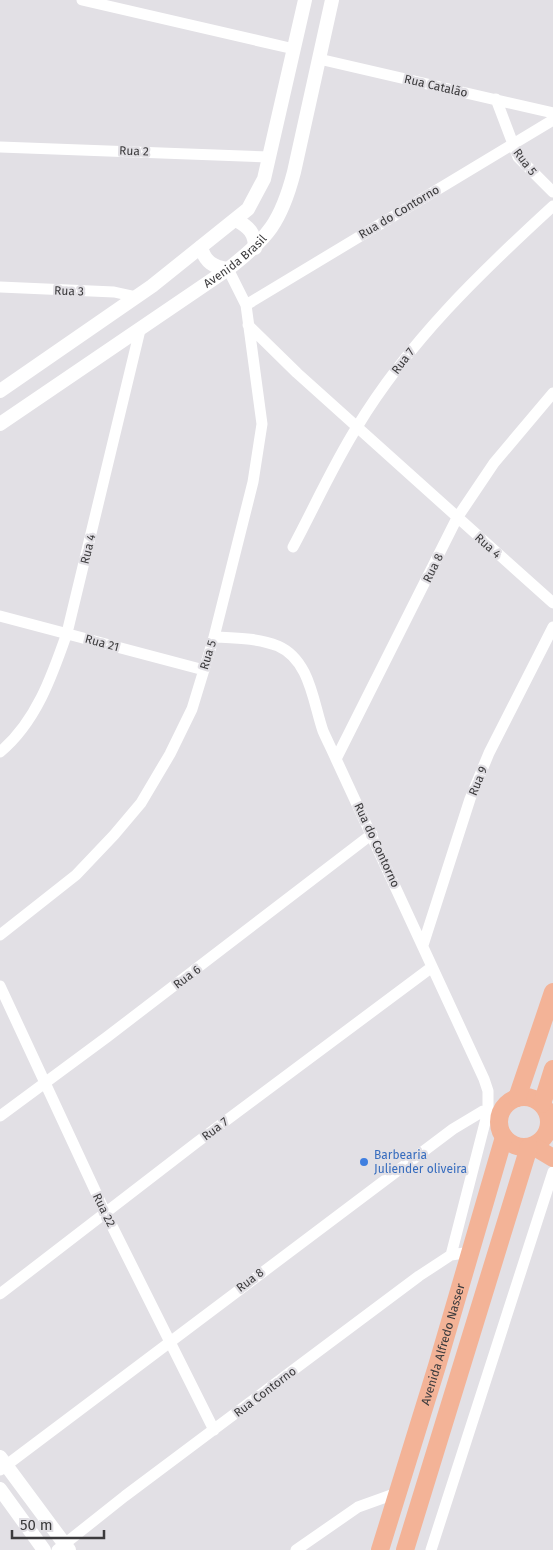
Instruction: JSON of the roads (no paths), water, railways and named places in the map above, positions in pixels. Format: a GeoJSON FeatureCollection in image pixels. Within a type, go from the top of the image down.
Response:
{"type":"FeatureCollection","features":[{"type":"Feature","properties":{"kind":"main road"},"geometry":{"type":"LineString","coordinates":[[553,992],[517,1098],[494,1113],[504,1138],[520,1147],[531,1146],[546,1134],[549,1126],[547,1108],[553,1069]]}},
{"type":"Feature","properties":{"kind":"main road"},"geometry":{"type":"LineString","coordinates":[[517,1098],[535,1099],[547,1108]]}},
{"type":"Feature","properties":{"kind":"main road","name":"Avenida Alfredo Nasser"},"geometry":{"type":"LineString","coordinates":[[380,1550],[504,1138]]}},
{"type":"Feature","properties":{"kind":"main road"},"geometry":{"type":"LineString","coordinates":[[531,1146],[553,1158]]}},
{"type":"Feature","properties":{"kind":"main road","name":"Avenida Alfredo Nasser"},"geometry":{"type":"LineString","coordinates":[[405,1550],[531,1146]]}},
{"type":"Feature","properties":{"kind":"street"},"geometry":{"type":"LineString","coordinates":[[82,0],[294,49]]}},
{"type":"Feature","properties":{"kind":"street"},"geometry":{"type":"LineString","coordinates":[[0,391],[137,297],[236,220],[256,197],[264,180],[306,0]]}},
{"type":"Feature","properties":{"kind":"street","name":"Avenida Brasil"},"geometry":{"type":"LineString","coordinates":[[0,424],[228,269],[255,248],[275,226],[288,196],[332,0]]}},
{"type":"Feature","properties":{"kind":"street","name":"Rua Catalão"},"geometry":{"type":"LineString","coordinates":[[319,59],[553,113]]}},
{"type":"Feature","properties":{"kind":"street","name":"Rua 5"},"geometry":{"type":"LineString","coordinates":[[496,99],[505,118],[518,157],[553,192]]}},
{"type":"Feature","properties":{"kind":"street","name":"Rua do Contorno"},"geometry":{"type":"LineString","coordinates":[[246,306],[553,120]]}},
{"type":"Feature","properties":{"kind":"street","name":"Rua 2"},"geometry":{"type":"LineString","coordinates":[[0,148],[269,157]]}},
{"type":"Feature","properties":{"kind":"street","name":"Rua 7"},"geometry":{"type":"LineString","coordinates":[[293,547],[357,427],[420,338],[494,260],[553,206]]}},
{"type":"Feature","properties":{"kind":"street"},"geometry":{"type":"LineString","coordinates":[[236,220],[252,231],[255,238],[255,248]]}},
{"type":"Feature","properties":{"kind":"street"},"geometry":{"type":"LineString","coordinates":[[202,247],[204,258],[210,264],[228,269]]}},
{"type":"Feature","properties":{"kind":"street","name":"Rua 5"},"geometry":{"type":"LineString","coordinates":[[0,935],[76,875],[114,835],[141,803],[170,754],[192,709],[214,637],[253,482],[261,438],[261,407],[246,306],[228,269]]}},
{"type":"Feature","properties":{"kind":"street","name":"Rua 3"},"geometry":{"type":"LineString","coordinates":[[0,287],[114,292],[137,297]]}},
{"type":"Feature","properties":{"kind":"street","name":"Rua 4"},"geometry":{"type":"LineString","coordinates":[[248,325],[357,427],[553,604]]}},
{"type":"Feature","properties":{"kind":"street","name":"Rua 4"},"geometry":{"type":"LineString","coordinates":[[0,752],[25,726],[39,703],[53,674],[67,633],[140,330]]}},
{"type":"Feature","properties":{"kind":"street","name":"Rua 8"},"geometry":{"type":"LineString","coordinates":[[336,759],[457,518],[494,463],[553,393]]}},
{"type":"Feature","properties":{"kind":"street","name":"Rua 21"},"geometry":{"type":"LineString","coordinates":[[0,616],[204,670]]}},
{"type":"Feature","properties":{"kind":"street","name":"Rua 9"},"geometry":{"type":"LineString","coordinates":[[423,945],[470,799],[489,752],[553,627]]}},
{"type":"Feature","properties":{"kind":"street","name":"Rua do Contorno"},"geometry":{"type":"LineString","coordinates":[[214,637],[254,640],[278,646],[291,654],[303,668],[324,732],[484,1079],[494,1113],[451,1256]]}},
{"type":"Feature","properties":{"kind":"street","name":"Rua 6"},"geometry":{"type":"LineString","coordinates":[[0,1116],[372,834]]}},
{"type":"Feature","properties":{"kind":"street","name":"Rua 7"},"geometry":{"type":"LineString","coordinates":[[0,1294],[196,1143],[432,967]]}},
{"type":"Feature","properties":{"kind":"street","name":"Rua 22"},"geometry":{"type":"LineString","coordinates":[[0,986],[106,1214],[214,1430]]}},
{"type":"Feature","properties":{"kind":"street","name":"Rua 8"},"geometry":{"type":"LineString","coordinates":[[2,1464],[453,1129],[477,1113],[494,1113]]}},
{"type":"Feature","properties":{"kind":"street"},"geometry":{"type":"LineString","coordinates":[[431,1550],[553,1172]]}},
{"type":"Feature","properties":{"kind":"street","name":"Rua Contorno"},"geometry":{"type":"LineString","coordinates":[[63,1548],[214,1430],[419,1276],[451,1256],[471,1252]]}},
{"type":"Feature","properties":{"kind":"street"},"geometry":{"type":"LineString","coordinates":[[2,1464],[63,1548]]}},
{"type":"Feature","properties":{"kind":"street"},"geometry":{"type":"LineString","coordinates":[[0,1489],[44,1550]]}},
{"type":"Feature","properties":{"kind":"street"},"geometry":{"type":"LineString","coordinates":[[296,1550],[358,1507],[397,1493]]}},
{"type":"Feature","properties":{"kind":"place","name":"Barbearia Juliender oliveira"},"geometry":{"type":"Point","coordinates":[364,1162]}}]}
